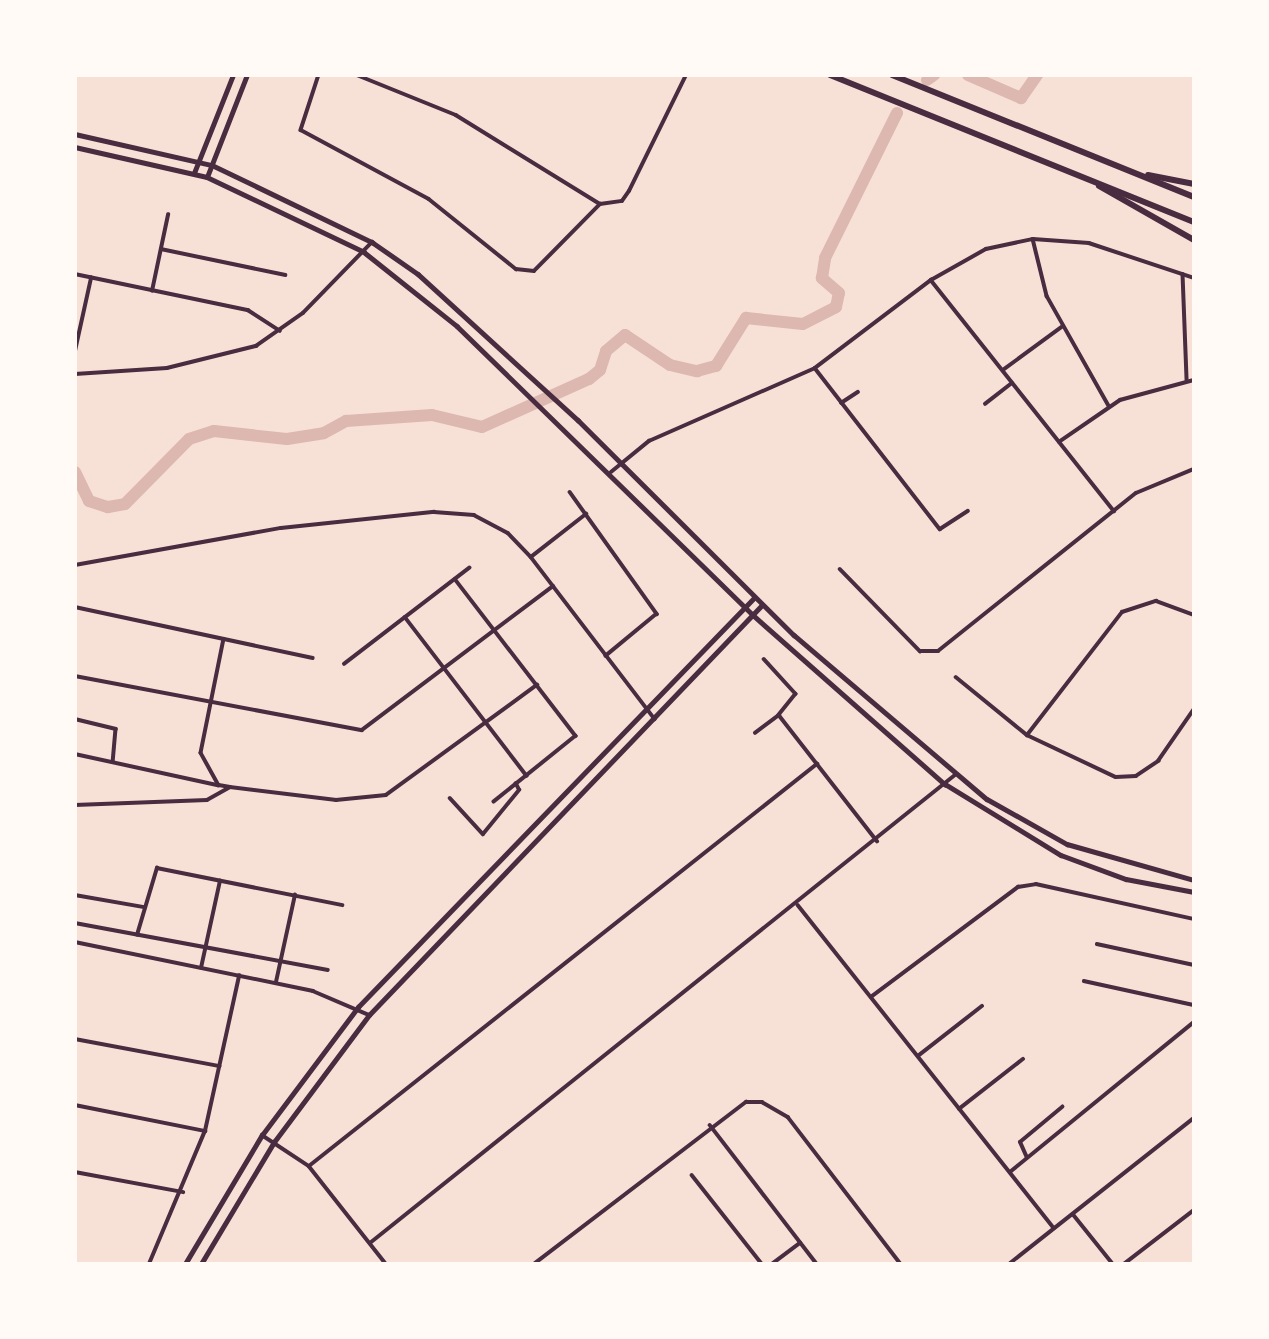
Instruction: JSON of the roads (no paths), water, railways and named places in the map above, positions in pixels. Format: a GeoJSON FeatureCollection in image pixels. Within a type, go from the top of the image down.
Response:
{"type":"FeatureCollection","features":[{"type":"Feature","properties":{"kind":"highway"},"geometry":{"type":"LineString","coordinates":[[830,75],[1194,222]]}},
{"type":"Feature","properties":{"kind":"highway"},"geometry":{"type":"LineString","coordinates":[[892,75],[1194,197]]}},
{"type":"Feature","properties":{"kind":"highway"},"geometry":{"type":"LineString","coordinates":[[1132,172],[1194,184]]}},
{"type":"Feature","properties":{"kind":"highway"},"geometry":{"type":"LineString","coordinates":[[1083,176],[1194,240]]}},
{"type":"Feature","properties":{"kind":"main road"},"geometry":{"type":"LineString","coordinates":[[194,173],[233,75]]}},
{"type":"Feature","properties":{"kind":"main road"},"geometry":{"type":"LineString","coordinates":[[207,177],[247,75]]}},
{"type":"Feature","properties":{"kind":"main road"},"geometry":{"type":"LineString","coordinates":[[75,134],[212,165],[299,201],[372,242],[578,420],[762,605],[956,775],[1067,844],[1194,880]]}},
{"type":"Feature","properties":{"kind":"main road"},"geometry":{"type":"LineString","coordinates":[[75,147],[207,177],[364,252],[428,300],[611,472],[753,615],[945,784],[1060,855],[1126,879],[1194,892]]}},
{"type":"Feature","properties":{"kind":"main road"},"geometry":{"type":"LineString","coordinates":[[186,1264],[262,1135],[358,1007],[754,597]]}},
{"type":"Feature","properties":{"kind":"main road"},"geometry":{"type":"LineString","coordinates":[[201,1264],[274,1142],[369,1015],[762,605]]}},
{"type":"Feature","properties":{"kind":"street"},"geometry":{"type":"LineString","coordinates":[[319,75],[301,130],[429,199],[516,269],[534,271],[600,204]]}},
{"type":"Feature","properties":{"kind":"street"},"geometry":{"type":"LineString","coordinates":[[357,75],[456,115],[600,204],[614,204],[629,191],[687,75]]}},
{"type":"Feature","properties":{"kind":"street"},"geometry":{"type":"LineString","coordinates":[[152,291],[168,215]]}},
{"type":"Feature","properties":{"kind":"street"},"geometry":{"type":"LineString","coordinates":[[1033,239],[1039,274],[1063,326],[1109,406]]}},
{"type":"Feature","properties":{"kind":"street"},"geometry":{"type":"LineString","coordinates":[[611,472],[690,420],[815,368],[931,280],[986,249],[1033,239],[1089,243],[1194,278]]}},
{"type":"Feature","properties":{"kind":"street"},"geometry":{"type":"LineString","coordinates":[[75,374],[222,359],[280,331],[372,242]]}},
{"type":"Feature","properties":{"kind":"street"},"geometry":{"type":"LineString","coordinates":[[161,249],[285,275]]}},
{"type":"Feature","properties":{"kind":"street"},"geometry":{"type":"LineString","coordinates":[[75,274],[248,310],[280,331]]}},
{"type":"Feature","properties":{"kind":"street"},"geometry":{"type":"LineString","coordinates":[[1183,274],[1187,380]]}},
{"type":"Feature","properties":{"kind":"street"},"geometry":{"type":"LineString","coordinates":[[75,351],[91,278]]}},
{"type":"Feature","properties":{"kind":"street"},"geometry":{"type":"LineString","coordinates":[[931,280],[1114,510]]}},
{"type":"Feature","properties":{"kind":"street"},"geometry":{"type":"LineString","coordinates":[[1003,370],[1063,326]]}},
{"type":"Feature","properties":{"kind":"street"},"geometry":{"type":"LineString","coordinates":[[815,368],[940,529],[968,511]]}},
{"type":"Feature","properties":{"kind":"street"},"geometry":{"type":"LineString","coordinates":[[1059,442],[1109,406],[1194,380]]}},
{"type":"Feature","properties":{"kind":"street"},"geometry":{"type":"LineString","coordinates":[[985,404],[1012,383]]}},
{"type":"Feature","properties":{"kind":"street"},"geometry":{"type":"LineString","coordinates":[[841,403],[858,392]]}},
{"type":"Feature","properties":{"kind":"street"},"geometry":{"type":"LineString","coordinates":[[840,569],[920,651],[931,653],[1114,510],[1153,483],[1194,469]]}},
{"type":"Feature","properties":{"kind":"street"},"geometry":{"type":"LineString","coordinates":[[570,492],[657,614],[606,656]]}},
{"type":"Feature","properties":{"kind":"street"},"geometry":{"type":"LineString","coordinates":[[75,565],[261,530],[453,512],[494,522],[531,557],[654,719]]}},
{"type":"Feature","properties":{"kind":"street"},"geometry":{"type":"LineString","coordinates":[[531,557],[586,514]]}},
{"type":"Feature","properties":{"kind":"street"},"geometry":{"type":"LineString","coordinates":[[344,664],[469,568]]}},
{"type":"Feature","properties":{"kind":"street"},"geometry":{"type":"LineString","coordinates":[[455,579],[576,736],[494,802]]}},
{"type":"Feature","properties":{"kind":"street"},"geometry":{"type":"LineString","coordinates":[[75,676],[209,704],[362,730],[446,671],[553,586]]}},
{"type":"Feature","properties":{"kind":"street"},"geometry":{"type":"LineString","coordinates":[[1027,735],[1122,612],[1156,601],[1194,615]]}},
{"type":"Feature","properties":{"kind":"street"},"geometry":{"type":"LineString","coordinates":[[75,607],[313,658]]}},
{"type":"Feature","properties":{"kind":"street"},"geometry":{"type":"LineString","coordinates":[[405,617],[527,776]]}},
{"type":"Feature","properties":{"kind":"street"},"geometry":{"type":"LineString","coordinates":[[219,785],[201,753],[224,639]]}},
{"type":"Feature","properties":{"kind":"street"},"geometry":{"type":"LineString","coordinates":[[755,733],[779,715],[796,694],[764,659]]}},
{"type":"Feature","properties":{"kind":"street"},"geometry":{"type":"LineString","coordinates":[[956,677],[1027,735],[1093,770],[1136,776],[1172,746],[1194,709]]}},
{"type":"Feature","properties":{"kind":"street"},"geometry":{"type":"LineString","coordinates":[[75,754],[230,788],[336,800],[386,795],[537,685]]}},
{"type":"Feature","properties":{"kind":"street"},"geometry":{"type":"LineString","coordinates":[[779,715],[877,841]]}},
{"type":"Feature","properties":{"kind":"street"},"geometry":{"type":"LineString","coordinates":[[75,719],[116,729],[113,762]]}},
{"type":"Feature","properties":{"kind":"street"},"geometry":{"type":"LineString","coordinates":[[309,1166],[817,764]]}},
{"type":"Feature","properties":{"kind":"street"},"geometry":{"type":"LineString","coordinates":[[370,1243],[797,905],[956,775]]}},
{"type":"Feature","properties":{"kind":"street"},"geometry":{"type":"LineString","coordinates":[[450,799],[484,834],[519,790],[516,784]]}},
{"type":"Feature","properties":{"kind":"street"},"geometry":{"type":"LineString","coordinates":[[75,805],[207,800],[230,788]]}},
{"type":"Feature","properties":{"kind":"street"},"geometry":{"type":"LineString","coordinates":[[137,935],[157,868],[342,905]]}},
{"type":"Feature","properties":{"kind":"street"},"geometry":{"type":"LineString","coordinates":[[201,968],[220,881]]}},
{"type":"Feature","properties":{"kind":"street"},"geometry":{"type":"LineString","coordinates":[[871,997],[1018,887],[1036,884],[1194,919]]}},
{"type":"Feature","properties":{"kind":"street"},"geometry":{"type":"LineString","coordinates":[[75,895],[144,907]]}},
{"type":"Feature","properties":{"kind":"street"},"geometry":{"type":"LineString","coordinates":[[276,983],[295,895]]}},
{"type":"Feature","properties":{"kind":"street"},"geometry":{"type":"LineString","coordinates":[[797,905],[1054,1228]]}},
{"type":"Feature","properties":{"kind":"street"},"geometry":{"type":"LineString","coordinates":[[75,923],[328,970]]}},
{"type":"Feature","properties":{"kind":"street"},"geometry":{"type":"LineString","coordinates":[[75,942],[276,983],[358,1007],[369,1015]]}},
{"type":"Feature","properties":{"kind":"street"},"geometry":{"type":"LineString","coordinates":[[1097,944],[1194,965]]}},
{"type":"Feature","properties":{"kind":"street"},"geometry":{"type":"LineString","coordinates":[[149,1264],[184,1192],[205,1131],[239,976]]}},
{"type":"Feature","properties":{"kind":"street"},"geometry":{"type":"LineString","coordinates":[[1084,981],[1194,1005]]}},
{"type":"Feature","properties":{"kind":"street"},"geometry":{"type":"LineString","coordinates":[[918,1056],[982,1006]]}},
{"type":"Feature","properties":{"kind":"street"},"geometry":{"type":"LineString","coordinates":[[1010,1172],[1194,1022]]}},
{"type":"Feature","properties":{"kind":"street"},"geometry":{"type":"LineString","coordinates":[[75,1039],[219,1066]]}},
{"type":"Feature","properties":{"kind":"street"},"geometry":{"type":"LineString","coordinates":[[959,1109],[1023,1059]]}},
{"type":"Feature","properties":{"kind":"street"},"geometry":{"type":"LineString","coordinates":[[534,1264],[710,1125],[746,1102],[780,1109],[898,1263]]}},
{"type":"Feature","properties":{"kind":"street"},"geometry":{"type":"LineString","coordinates":[[75,1105],[205,1131]]}},
{"type":"Feature","properties":{"kind":"street"},"geometry":{"type":"LineString","coordinates":[[1027,1158],[1020,1142],[1062,1107]]}},
{"type":"Feature","properties":{"kind":"street"},"geometry":{"type":"LineString","coordinates":[[1009,1264],[1194,1118]]}},
{"type":"Feature","properties":{"kind":"street"},"geometry":{"type":"LineString","coordinates":[[710,1125],[817,1264]]}},
{"type":"Feature","properties":{"kind":"street"},"geometry":{"type":"LineString","coordinates":[[262,1135],[309,1166],[386,1264]]}},
{"type":"Feature","properties":{"kind":"street"},"geometry":{"type":"LineString","coordinates":[[75,1172],[184,1192]]}},
{"type":"Feature","properties":{"kind":"street"},"geometry":{"type":"LineString","coordinates":[[692,1175],[762,1264]]}},
{"type":"Feature","properties":{"kind":"street"},"geometry":{"type":"LineString","coordinates":[[1124,1264],[1194,1210]]}},
{"type":"Feature","properties":{"kind":"street"},"geometry":{"type":"LineString","coordinates":[[1073,1214],[1113,1264]]}},
{"type":"Feature","properties":{"kind":"street"},"geometry":{"type":"LineString","coordinates":[[772,1264],[800,1243]]}},
{"type":"Feature","properties":{"kind":"waterway"},"geometry":{"type":"LineString","coordinates":[[927,80],[934,75]]}},
{"type":"Feature","properties":{"kind":"waterway"},"geometry":{"type":"LineString","coordinates":[[968,75],[1021,98],[1037,75]]}},
{"type":"Feature","properties":{"kind":"waterway"},"geometry":{"type":"LineString","coordinates":[[75,472],[89,501],[108,507],[125,504],[189,439],[214,431],[287,439],[324,433],[346,421],[432,415],[482,427],[589,379],[600,370],[606,351],[625,335],[670,365],[697,371],[716,366],[746,318],[803,324],[836,307],[839,293],[822,278],[825,258],[897,113]]}}]}
